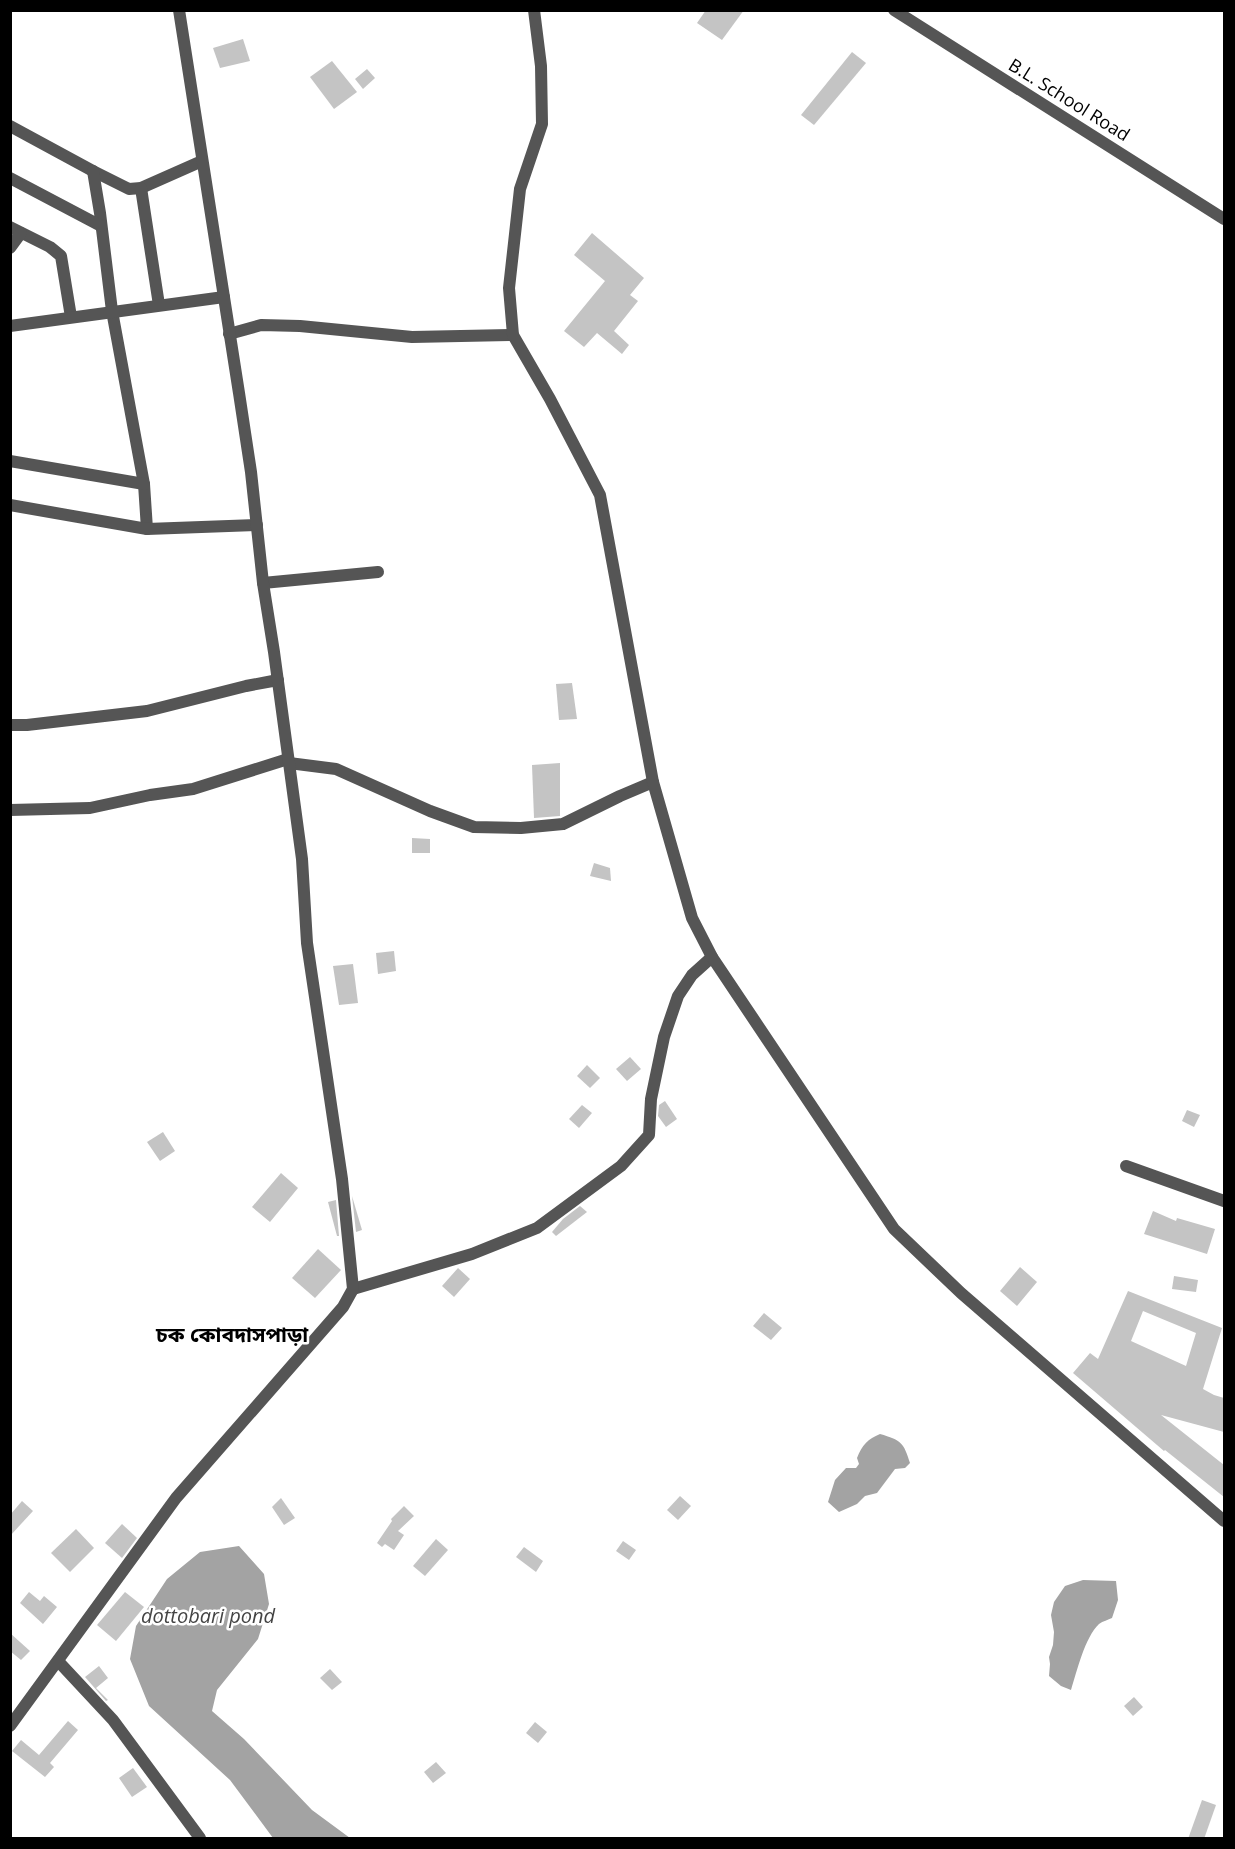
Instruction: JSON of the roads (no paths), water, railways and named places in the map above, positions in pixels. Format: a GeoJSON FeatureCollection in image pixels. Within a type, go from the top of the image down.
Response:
{"type":"FeatureCollection","features":[{"type":"Feature","properties":{"kind":"street"},"geometry":{"type":"LineString","coordinates":[[10,1726],[176,1498],[343,1307],[353,1289],[342,1179],[307,943],[302,859],[263,583],[247,450],[179,10]]}},
{"type":"Feature","properties":{"kind":"street"},"geometry":{"type":"LineString","coordinates":[[534,10],[541,66],[542,124],[520,189],[508,288],[513,335],[550,399],[600,495],[653,782],[692,918],[712,957],[894,1229],[961,1293],[1224,1521]]}},
{"type":"Feature","properties":{"kind":"street","name":"B.L. School Road"},"geometry":{"type":"LineString","coordinates":[[894,10],[1224,219]]}},
{"type":"Feature","properties":{"kind":"street"},"geometry":{"type":"LineString","coordinates":[[10,126],[129,189],[141,188],[202,161]]}},
{"type":"Feature","properties":{"kind":"street"},"geometry":{"type":"LineString","coordinates":[[93,171],[112,311],[144,484],[147,529]]}},
{"type":"Feature","properties":{"kind":"street"},"geometry":{"type":"LineString","coordinates":[[10,178],[101,226]]}},
{"type":"Feature","properties":{"kind":"street"},"geometry":{"type":"LineString","coordinates":[[141,188],[159,305]]}},
{"type":"Feature","properties":{"kind":"street"},"geometry":{"type":"LineString","coordinates":[[10,248],[16,230],[50,247],[61,256],[71,317]]}},
{"type":"Feature","properties":{"kind":"street"},"geometry":{"type":"LineString","coordinates":[[10,326],[224,297]]}},
{"type":"Feature","properties":{"kind":"street"},"geometry":{"type":"LineString","coordinates":[[230,334],[261,325],[300,326],[412,338],[513,335]]}},
{"type":"Feature","properties":{"kind":"street"},"geometry":{"type":"LineString","coordinates":[[10,461],[144,484]]}},
{"type":"Feature","properties":{"kind":"street"},"geometry":{"type":"LineString","coordinates":[[10,505],[147,529],[257,525]]}},
{"type":"Feature","properties":{"kind":"street"},"geometry":{"type":"LineString","coordinates":[[263,583],[378,572]]}},
{"type":"Feature","properties":{"kind":"street"},"geometry":{"type":"LineString","coordinates":[[10,725],[147,711],[278,680]]}},
{"type":"Feature","properties":{"kind":"street"},"geometry":{"type":"LineString","coordinates":[[10,810],[90,808],[150,795],[193,789],[289,761],[336,769],[430,811],[474,827],[522,828],[563,824],[653,782]]}},
{"type":"Feature","properties":{"kind":"street"},"geometry":{"type":"LineString","coordinates":[[353,1289],[472,1254],[537,1228],[621,1166],[649,1135],[651,1099],[664,1037],[678,996],[692,975],[712,957]]}},
{"type":"Feature","properties":{"kind":"street"},"geometry":{"type":"LineString","coordinates":[[1126,1166],[1224,1201]]}},
{"type":"Feature","properties":{"kind":"street"},"geometry":{"type":"LineString","coordinates":[[58,1661],[113,1720],[200,1839]]}},
{"type":"Feature","properties":{"kind":"water"},"geometry":{"type":"Polygon","coordinates":[[[880,1434],[901,1443],[910,1463],[905,1468],[895,1469],[877,1493],[865,1496],[857,1504],[839,1512],[828,1502],[835,1480],[846,1468],[856,1468],[859,1464],[857,1458],[863,1446],[880,1434]]]}},
{"type":"Feature","properties":{"kind":"water","name":"dottobari pond"},"geometry":{"type":"Polygon","coordinates":[[[239,1546],[264,1574],[269,1604],[258,1639],[217,1690],[212,1711],[244,1739],[312,1810],[350,1838],[273,1838],[230,1780],[149,1706],[130,1659],[136,1626],[167,1579],[200,1552],[239,1546]]]}},
{"type":"Feature","properties":{"kind":"water"},"geometry":{"type":"Polygon","coordinates":[[[1083,1580],[1116,1581],[1118,1600],[1112,1618],[1099,1624],[1090,1637],[1071,1690],[1061,1686],[1049,1676],[1049,1657],[1054,1632],[1051,1615],[1054,1602],[1065,1586],[1083,1580]]]}},
{"type":"Feature","properties":{"kind":"district","name":"চক কোবদাসপাড়া"},"geometry":{"type":"Point","coordinates":[232,1335]}}]}
